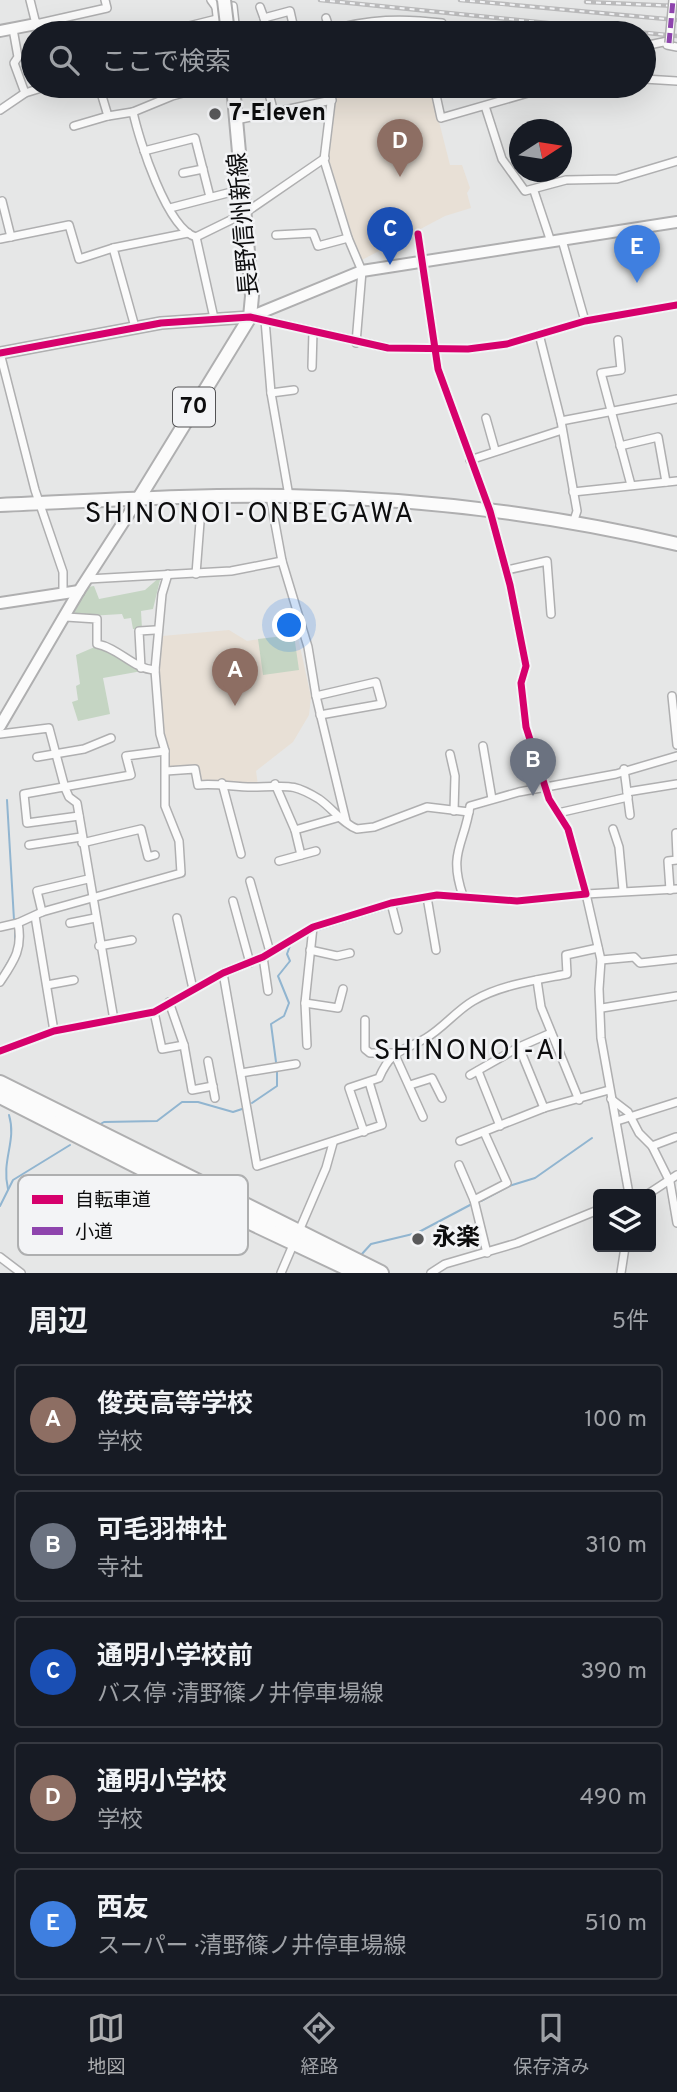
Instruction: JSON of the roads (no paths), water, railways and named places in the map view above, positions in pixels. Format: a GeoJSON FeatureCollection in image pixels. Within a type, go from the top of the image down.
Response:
{"type":"FeatureCollection","features":[{"type":"Feature","properties":{"kind":"highway"},"geometry":{"type":"LineString","coordinates":[[0,1083],[177,1175]]}},
{"type":"Feature","properties":{"kind":"highway"},"geometry":{"type":"LineString","coordinates":[[0,1096],[155,1175]]}},
{"type":"Feature","properties":{"kind":"highway"},"geometry":{"type":"LineString","coordinates":[[248,1212],[358,1273]]}},
{"type":"Feature","properties":{"kind":"highway"},"geometry":{"type":"LineString","coordinates":[[248,1218],[381,1273]]}},
{"type":"Feature","properties":{"kind":"main road"},"geometry":{"type":"LineString","coordinates":[[217,2],[224,21]]}},
{"type":"Feature","properties":{"kind":"main road"},"geometry":{"type":"LineString","coordinates":[[0,31],[21,27]]}},
{"type":"Feature","properties":{"kind":"main road","name":"長野信州新線"},"geometry":{"type":"LineString","coordinates":[[139,498],[250,317],[252,296],[234,98]]}},
{"type":"Feature","properties":{"kind":"main road"},"geometry":{"type":"LineString","coordinates":[[0,353],[135,327],[214,317],[250,317],[362,271],[677,222]]}},
{"type":"Feature","properties":{"kind":"main road"},"geometry":{"type":"LineString","coordinates":[[0,505],[202,496],[289,496],[396,501],[573,523],[677,544]]}},
{"type":"Feature","properties":{"kind":"main road"},"geometry":{"type":"LineString","coordinates":[[0,726],[79,591],[139,498]]}},
{"type":"Feature","properties":{"kind":"main road"},"geometry":{"type":"LineString","coordinates":[[0,603],[79,591]]}},
{"type":"Feature","properties":{"kind":"street"},"geometry":{"type":"LineString","coordinates":[[30,0],[35,21]]}},
{"type":"Feature","properties":{"kind":"street"},"geometry":{"type":"LineString","coordinates":[[52,21],[107,8],[105,0]]}},
{"type":"Feature","properties":{"kind":"street"},"geometry":{"type":"LineString","coordinates":[[675,0],[675,11]]}},
{"type":"Feature","properties":{"kind":"street"},"geometry":{"type":"LineString","coordinates":[[656,41],[668,41],[667,45],[673,45],[675,0]]}},
{"type":"Feature","properties":{"kind":"street"},"geometry":{"type":"LineString","coordinates":[[209,21],[217,19],[217,2],[233,6],[235,21]]}},
{"type":"Feature","properties":{"kind":"street"},"geometry":{"type":"LineString","coordinates":[[260,7],[265,21]]}},
{"type":"Feature","properties":{"kind":"street"},"geometry":{"type":"LineString","coordinates":[[264,18],[290,11],[292,21]]}},
{"type":"Feature","properties":{"kind":"street"},"geometry":{"type":"LineString","coordinates":[[363,21],[425,21]]}},
{"type":"Feature","properties":{"kind":"street"},"geometry":{"type":"LineString","coordinates":[[13,29],[18,57],[14,63],[21,82]]}},
{"type":"Feature","properties":{"kind":"street"},"geometry":{"type":"LineString","coordinates":[[656,80],[677,81]]}},
{"type":"Feature","properties":{"kind":"street"},"geometry":{"type":"LineString","coordinates":[[0,110],[21,96]]}},
{"type":"Feature","properties":{"kind":"street"},"geometry":{"type":"LineString","coordinates":[[103,98],[108,116]]}},
{"type":"Feature","properties":{"kind":"street"},"geometry":{"type":"LineString","coordinates":[[74,126],[108,116],[133,113],[167,98]]}},
{"type":"Feature","properties":{"kind":"street"},"geometry":{"type":"LineString","coordinates":[[270,98],[274,113]]}},
{"type":"Feature","properties":{"kind":"street"},"geometry":{"type":"LineString","coordinates":[[436,98],[440,118],[512,98]]}},
{"type":"Feature","properties":{"kind":"street"},"geometry":{"type":"LineString","coordinates":[[236,120],[332,100],[325,158],[348,238],[362,271],[356,343]]}},
{"type":"Feature","properties":{"kind":"street"},"geometry":{"type":"LineString","coordinates":[[485,106],[502,159],[525,191],[534,191],[566,180],[617,179],[677,161]]}},
{"type":"Feature","properties":{"kind":"street"},"geometry":{"type":"LineString","coordinates":[[133,113],[144,152],[170,208],[192,235],[214,317]]}},
{"type":"Feature","properties":{"kind":"street"},"geometry":{"type":"LineString","coordinates":[[144,152],[195,138],[210,197]]}},
{"type":"Feature","properties":{"kind":"street"},"geometry":{"type":"LineString","coordinates":[[0,239],[69,225],[79,259],[113,248],[192,235],[245,213],[325,158]]}},
{"type":"Feature","properties":{"kind":"street"},"geometry":{"type":"LineString","coordinates":[[183,173],[203,169]]}},
{"type":"Feature","properties":{"kind":"street"},"geometry":{"type":"LineString","coordinates":[[170,208],[243,189]]}},
{"type":"Feature","properties":{"kind":"street"},"geometry":{"type":"LineString","coordinates":[[534,191],[586,321]]}},
{"type":"Feature","properties":{"kind":"street"},"geometry":{"type":"LineString","coordinates":[[0,202],[2,201],[11,237]]}},
{"type":"Feature","properties":{"kind":"street"},"geometry":{"type":"LineString","coordinates":[[276,235],[313,233],[318,246],[348,238]]}},
{"type":"Feature","properties":{"kind":"street"},"geometry":{"type":"LineString","coordinates":[[418,234],[438,369],[490,511],[507,570],[526,666],[521,683],[526,727],[544,787],[568,829],[601,960],[601,1038],[628,1189]]}},
{"type":"Feature","properties":{"kind":"street"},"geometry":{"type":"LineString","coordinates":[[113,248],[135,327]]}},
{"type":"Feature","properties":{"kind":"street"},"geometry":{"type":"LineString","coordinates":[[250,317],[356,343],[388,348],[468,349],[507,344],[586,321],[677,304]]}},
{"type":"Feature","properties":{"kind":"street"},"geometry":{"type":"LineString","coordinates":[[265,320],[271,393],[289,496]]}},
{"type":"Feature","properties":{"kind":"street"},"geometry":{"type":"LineString","coordinates":[[312,367],[313,331]]}},
{"type":"Feature","properties":{"kind":"street"},"geometry":{"type":"LineString","coordinates":[[539,334],[561,421],[577,511],[573,523]]}},
{"type":"Feature","properties":{"kind":"street"},"geometry":{"type":"LineString","coordinates":[[618,341],[621,370],[601,373],[631,485]]}},
{"type":"Feature","properties":{"kind":"street"},"geometry":{"type":"LineString","coordinates":[[0,353],[63,572],[64,593]]}},
{"type":"Feature","properties":{"kind":"street"},"geometry":{"type":"LineString","coordinates":[[271,393],[293,390]]}},
{"type":"Feature","properties":{"kind":"street"},"geometry":{"type":"LineString","coordinates":[[561,421],[677,400]]}},
{"type":"Feature","properties":{"kind":"street"},"geometry":{"type":"LineString","coordinates":[[486,418],[495,450]]}},
{"type":"Feature","properties":{"kind":"street"},"geometry":{"type":"LineString","coordinates":[[470,460],[562,430]]}},
{"type":"Feature","properties":{"kind":"street"},"geometry":{"type":"LineString","coordinates":[[620,446],[658,437],[666,482]]}},
{"type":"Feature","properties":{"kind":"street"},"geometry":{"type":"LineString","coordinates":[[573,492],[677,481]]}},
{"type":"Feature","properties":{"kind":"street"},"geometry":{"type":"LineString","coordinates":[[196,574],[202,496]]}},
{"type":"Feature","properties":{"kind":"street"},"geometry":{"type":"LineString","coordinates":[[270,496],[282,561],[308,647],[343,819]]}},
{"type":"Feature","properties":{"kind":"street"},"geometry":{"type":"LineString","coordinates":[[88,579],[231,571],[282,561]]}},
{"type":"Feature","properties":{"kind":"street"},"geometry":{"type":"LineString","coordinates":[[507,570],[547,561],[551,614]]}},
{"type":"Feature","properties":{"kind":"street"},"geometry":{"type":"LineString","coordinates":[[0,927],[92,897],[181,873],[180,841],[166,806],[165,751],[160,734],[155,670],[162,594],[168,574]]}},
{"type":"Feature","properties":{"kind":"street"},"geometry":{"type":"LineString","coordinates":[[66,617],[97,619],[97,644],[107,646],[141,667],[155,670]]}},
{"type":"Feature","properties":{"kind":"street"},"geometry":{"type":"LineString","coordinates":[[141,667],[139,631],[155,630]]}},
{"type":"Feature","properties":{"kind":"street"},"geometry":{"type":"LineString","coordinates":[[316,696],[376,682],[382,704],[320,715]]}},
{"type":"Feature","properties":{"kind":"street"},"geometry":{"type":"LineString","coordinates":[[671,696],[677,745]]}},
{"type":"Feature","properties":{"kind":"street"},"geometry":{"type":"LineString","coordinates":[[0,734],[47,726],[58,753],[65,788],[69,797],[77,803],[99,946],[114,1020]]}},
{"type":"Feature","properties":{"kind":"street"},"geometry":{"type":"LineString","coordinates":[[37,757],[85,749],[111,737]]}},
{"type":"Feature","properties":{"kind":"street"},"geometry":{"type":"LineString","coordinates":[[483,746],[492,799]]}},
{"type":"Feature","properties":{"kind":"street"},"geometry":{"type":"LineString","coordinates":[[79,816],[27,823],[24,794],[131,775],[126,757],[165,751]]}},
{"type":"Feature","properties":{"kind":"street"},"geometry":{"type":"LineString","coordinates":[[450,754],[455,776],[454,811]]}},
{"type":"Feature","properties":{"kind":"street"},"geometry":{"type":"LineString","coordinates":[[463,896],[455,874],[454,859],[470,806],[677,756]]}},
{"type":"Feature","properties":{"kind":"street"},"geometry":{"type":"LineString","coordinates":[[166,771],[195,769],[198,785],[222,783],[259,787],[275,784],[303,790],[357,829],[374,827],[427,807],[469,812]]}},
{"type":"Feature","properties":{"kind":"street"},"geometry":{"type":"LineString","coordinates":[[624,769],[630,815]]}},
{"type":"Feature","properties":{"kind":"street"},"geometry":{"type":"LineString","coordinates":[[222,783],[241,855]]}},
{"type":"Feature","properties":{"kind":"street"},"geometry":{"type":"LineString","coordinates":[[275,784],[295,830],[301,855]]}},
{"type":"Feature","properties":{"kind":"street"},"geometry":{"type":"LineString","coordinates":[[558,813],[677,784]]}},
{"type":"Feature","properties":{"kind":"street"},"geometry":{"type":"LineString","coordinates":[[295,830],[343,819]]}},
{"type":"Feature","properties":{"kind":"street"},"geometry":{"type":"LineString","coordinates":[[29,845],[81,840],[141,829],[148,856],[155,855]]}},
{"type":"Feature","properties":{"kind":"street"},"geometry":{"type":"LineString","coordinates":[[613,829],[619,847],[623,890]]}},
{"type":"Feature","properties":{"kind":"street"},"geometry":{"type":"LineString","coordinates":[[0,1051],[54,1031],[154,1012],[223,972],[250,963],[313,927],[391,903],[427,897],[463,896],[517,901],[623,890],[673,889],[668,861],[677,858],[676,832]]}},
{"type":"Feature","properties":{"kind":"street"},"geometry":{"type":"LineString","coordinates":[[279,861],[316,851]]}},
{"type":"Feature","properties":{"kind":"street"},"geometry":{"type":"LineString","coordinates":[[54,1031],[37,891],[88,879]]}},
{"type":"Feature","properties":{"kind":"street"},"geometry":{"type":"LineString","coordinates":[[250,881],[267,954],[268,991]]}},
{"type":"Feature","properties":{"kind":"street"},"geometry":{"type":"LineString","coordinates":[[427,897],[436,950]]}},
{"type":"Feature","properties":{"kind":"street"},"geometry":{"type":"LineString","coordinates":[[233,901],[250,963]]}},
{"type":"Feature","properties":{"kind":"street"},"geometry":{"type":"LineString","coordinates":[[391,903],[398,930]]}},
{"type":"Feature","properties":{"kind":"street"},"geometry":{"type":"LineString","coordinates":[[71,923],[95,918]]}},
{"type":"Feature","properties":{"kind":"street"},"geometry":{"type":"LineString","coordinates":[[177,918],[193,989]]}},
{"type":"Feature","properties":{"kind":"street"},"geometry":{"type":"LineString","coordinates":[[0,982],[19,952],[22,940],[18,923]]}},
{"type":"Feature","properties":{"kind":"street"},"geometry":{"type":"LineString","coordinates":[[307,1045],[305,1003],[313,927]]}},
{"type":"Feature","properties":{"kind":"street"},"geometry":{"type":"LineString","coordinates":[[99,946],[132,940]]}},
{"type":"Feature","properties":{"kind":"street"},"geometry":{"type":"LineString","coordinates":[[364,1132],[349,1088],[379,1078],[387,1059],[394,1053],[428,1037],[473,1000],[506,987],[567,974],[566,955],[598,948]]}},
{"type":"Feature","properties":{"kind":"street"},"geometry":{"type":"LineString","coordinates":[[310,950],[337,956],[350,953]]}},
{"type":"Feature","properties":{"kind":"street"},"geometry":{"type":"LineString","coordinates":[[601,960],[634,957],[640,963],[677,959]]}},
{"type":"Feature","properties":{"kind":"street"},"geometry":{"type":"LineString","coordinates":[[223,972],[257,1166],[382,1125],[369,1082]]}},
{"type":"Feature","properties":{"kind":"street"},"geometry":{"type":"LineString","coordinates":[[47,985],[74,979]]}},
{"type":"Feature","properties":{"kind":"street"},"geometry":{"type":"LineString","coordinates":[[537,980],[541,1007],[579,1100]]}},
{"type":"Feature","properties":{"kind":"street"},"geometry":{"type":"LineString","coordinates":[[305,1003],[338,1008],[344,989]]}},
{"type":"Feature","properties":{"kind":"street"},"geometry":{"type":"LineString","coordinates":[[602,1008],[677,996]]}},
{"type":"Feature","properties":{"kind":"street"},"geometry":{"type":"LineString","coordinates":[[169,1002],[184,1045],[192,1090],[213,1086]]}},
{"type":"Feature","properties":{"kind":"street"},"geometry":{"type":"LineString","coordinates":[[154,1012],[162,1049],[184,1045]]}},
{"type":"Feature","properties":{"kind":"street"},"geometry":{"type":"LineString","coordinates":[[365,1020],[365,1049],[370,1053],[394,1053]]}},
{"type":"Feature","properties":{"kind":"street"},"geometry":{"type":"LineString","coordinates":[[500,1126],[474,1073],[519,1047],[551,1033]]}},
{"type":"Feature","properties":{"kind":"street"},"geometry":{"type":"LineString","coordinates":[[519,1047],[544,1108]]}},
{"type":"Feature","properties":{"kind":"street"},"geometry":{"type":"LineString","coordinates":[[394,1053],[424,1117]]}},
{"type":"Feature","properties":{"kind":"street"},"geometry":{"type":"LineString","coordinates":[[208,1061],[215,1097]]}},
{"type":"Feature","properties":{"kind":"street"},"geometry":{"type":"LineString","coordinates":[[241,1073],[296,1064]]}},
{"type":"Feature","properties":{"kind":"street"},"geometry":{"type":"LineString","coordinates":[[410,1085],[432,1078],[442,1098]]}},
{"type":"Feature","properties":{"kind":"street"},"geometry":{"type":"LineString","coordinates":[[460,1141],[544,1108],[610,1094]]}},
{"type":"Feature","properties":{"kind":"street"},"geometry":{"type":"LineString","coordinates":[[610,1094],[652,1146],[670,1182],[677,1223]]}},
{"type":"Feature","properties":{"kind":"street"},"geometry":{"type":"LineString","coordinates":[[617,1121],[677,1102]]}},
{"type":"Feature","properties":{"kind":"street"},"geometry":{"type":"LineString","coordinates":[[474,1200],[508,1183],[484,1132]]}},
{"type":"Feature","properties":{"kind":"street"},"geometry":{"type":"LineString","coordinates":[[652,1146],[676,1137]]}},
{"type":"Feature","properties":{"kind":"street"},"geometry":{"type":"LineString","coordinates":[[281,1273],[326,1168],[333,1143]]}},
{"type":"Feature","properties":{"kind":"street"},"geometry":{"type":"LineString","coordinates":[[459,1165],[474,1200],[487,1252]]}},
{"type":"Feature","properties":{"kind":"street"},"geometry":{"type":"LineString","coordinates":[[656,1190],[677,1175]]}},
{"type":"Feature","properties":{"kind":"street"},"geometry":{"type":"LineString","coordinates":[[431,1273],[445,1264],[534,1237],[593,1212]]}},
{"type":"Feature","properties":{"kind":"street"},"geometry":{"type":"LineString","coordinates":[[621,1273],[624,1252]]}},
{"type":"Feature","properties":{"kind":"street"},"geometry":{"type":"LineString","coordinates":[[0,1257],[20,1273]]}},
{"type":"Feature","properties":{"kind":"waterway"},"geometry":{"type":"LineString","coordinates":[[7,800],[14,920]]}},
{"type":"Feature","properties":{"kind":"waterway"},"geometry":{"type":"LineString","coordinates":[[396,907],[411,903]]}},
{"type":"Feature","properties":{"kind":"waterway"},"geometry":{"type":"LineString","coordinates":[[318,930],[386,909]]}},
{"type":"Feature","properties":{"kind":"waterway"},"geometry":{"type":"LineString","coordinates":[[15,930],[15,945]]}},
{"type":"Feature","properties":{"kind":"waterway"},"geometry":{"type":"LineString","coordinates":[[276,1062],[271,1024],[284,1016],[289,1003],[278,976],[290,961],[287,954],[291,943]]}},
{"type":"Feature","properties":{"kind":"waterway"},"geometry":{"type":"LineString","coordinates":[[0,976],[11,957]]}},
{"type":"Feature","properties":{"kind":"waterway"},"geometry":{"type":"LineString","coordinates":[[252,1103],[277,1086],[277,1071]]}},
{"type":"Feature","properties":{"kind":"waterway"},"geometry":{"type":"LineString","coordinates":[[97,1126],[104,1122],[157,1121],[182,1102],[198,1102],[233,1112],[242,1109]]}},
{"type":"Feature","properties":{"kind":"waterway"},"geometry":{"type":"LineString","coordinates":[[8,1189],[6,1169],[11,1133],[9,1115]]}},
{"type":"Feature","properties":{"kind":"waterway"},"geometry":{"type":"LineString","coordinates":[[481,1201],[509,1186],[535,1178],[592,1138]]}},
{"type":"Feature","properties":{"kind":"waterway"},"geometry":{"type":"LineString","coordinates":[[21,1175],[70,1145]]}},
{"type":"Feature","properties":{"kind":"waterway"},"geometry":{"type":"LineString","coordinates":[[0,1206],[13,1180],[18,1177]]}},
{"type":"Feature","properties":{"kind":"waterway"},"geometry":{"type":"LineString","coordinates":[[361,1255],[371,1244],[417,1233],[470,1205]]}},
{"type":"Feature","properties":{"kind":"railway"},"geometry":{"type":"LineString","coordinates":[[320,0],[528,21]]}},
{"type":"Feature","properties":{"kind":"railway"},"geometry":{"type":"LineString","coordinates":[[460,0],[677,20]]}},
{"type":"Feature","properties":{"kind":"railway"},"geometry":{"type":"LineString","coordinates":[[586,2],[677,6]]}},
{"type":"Feature","properties":{"kind":"railway"},"geometry":{"type":"LineString","coordinates":[[656,34],[677,36]]}},
{"type":"Feature","properties":{"kind":"place","name":"7-Eleven"},"geometry":{"type":"Point","coordinates":[215,114]}},
{"type":"Feature","properties":{"kind":"place","name":"通明小学校"},"geometry":{"type":"Point","coordinates":[400,177]}},
{"type":"Feature","properties":{"kind":"place","name":"通明小学校前"},"geometry":{"type":"Point","coordinates":[390,265]}},
{"type":"Feature","properties":{"kind":"place","name":"西友"},"geometry":{"type":"Point","coordinates":[637,283]}},
{"type":"Feature","properties":{"kind":"place","name":"俊英高等学校"},"geometry":{"type":"Point","coordinates":[235,706]}},
{"type":"Feature","properties":{"kind":"place","name":"可毛羽神社"},"geometry":{"type":"Point","coordinates":[533,796]}},
{"type":"Feature","properties":{"kind":"place","name":"永楽"},"geometry":{"type":"Point","coordinates":[418,1239]}},
{"type":"Feature","properties":{"kind":"district","name":"SHINONOI-ONBEGAWA"},"geometry":{"type":"Point","coordinates":[250,515]}},
{"type":"Feature","properties":{"kind":"district","name":"SHINONOI-AI"},"geometry":{"type":"Point","coordinates":[470,1052]}}]}
